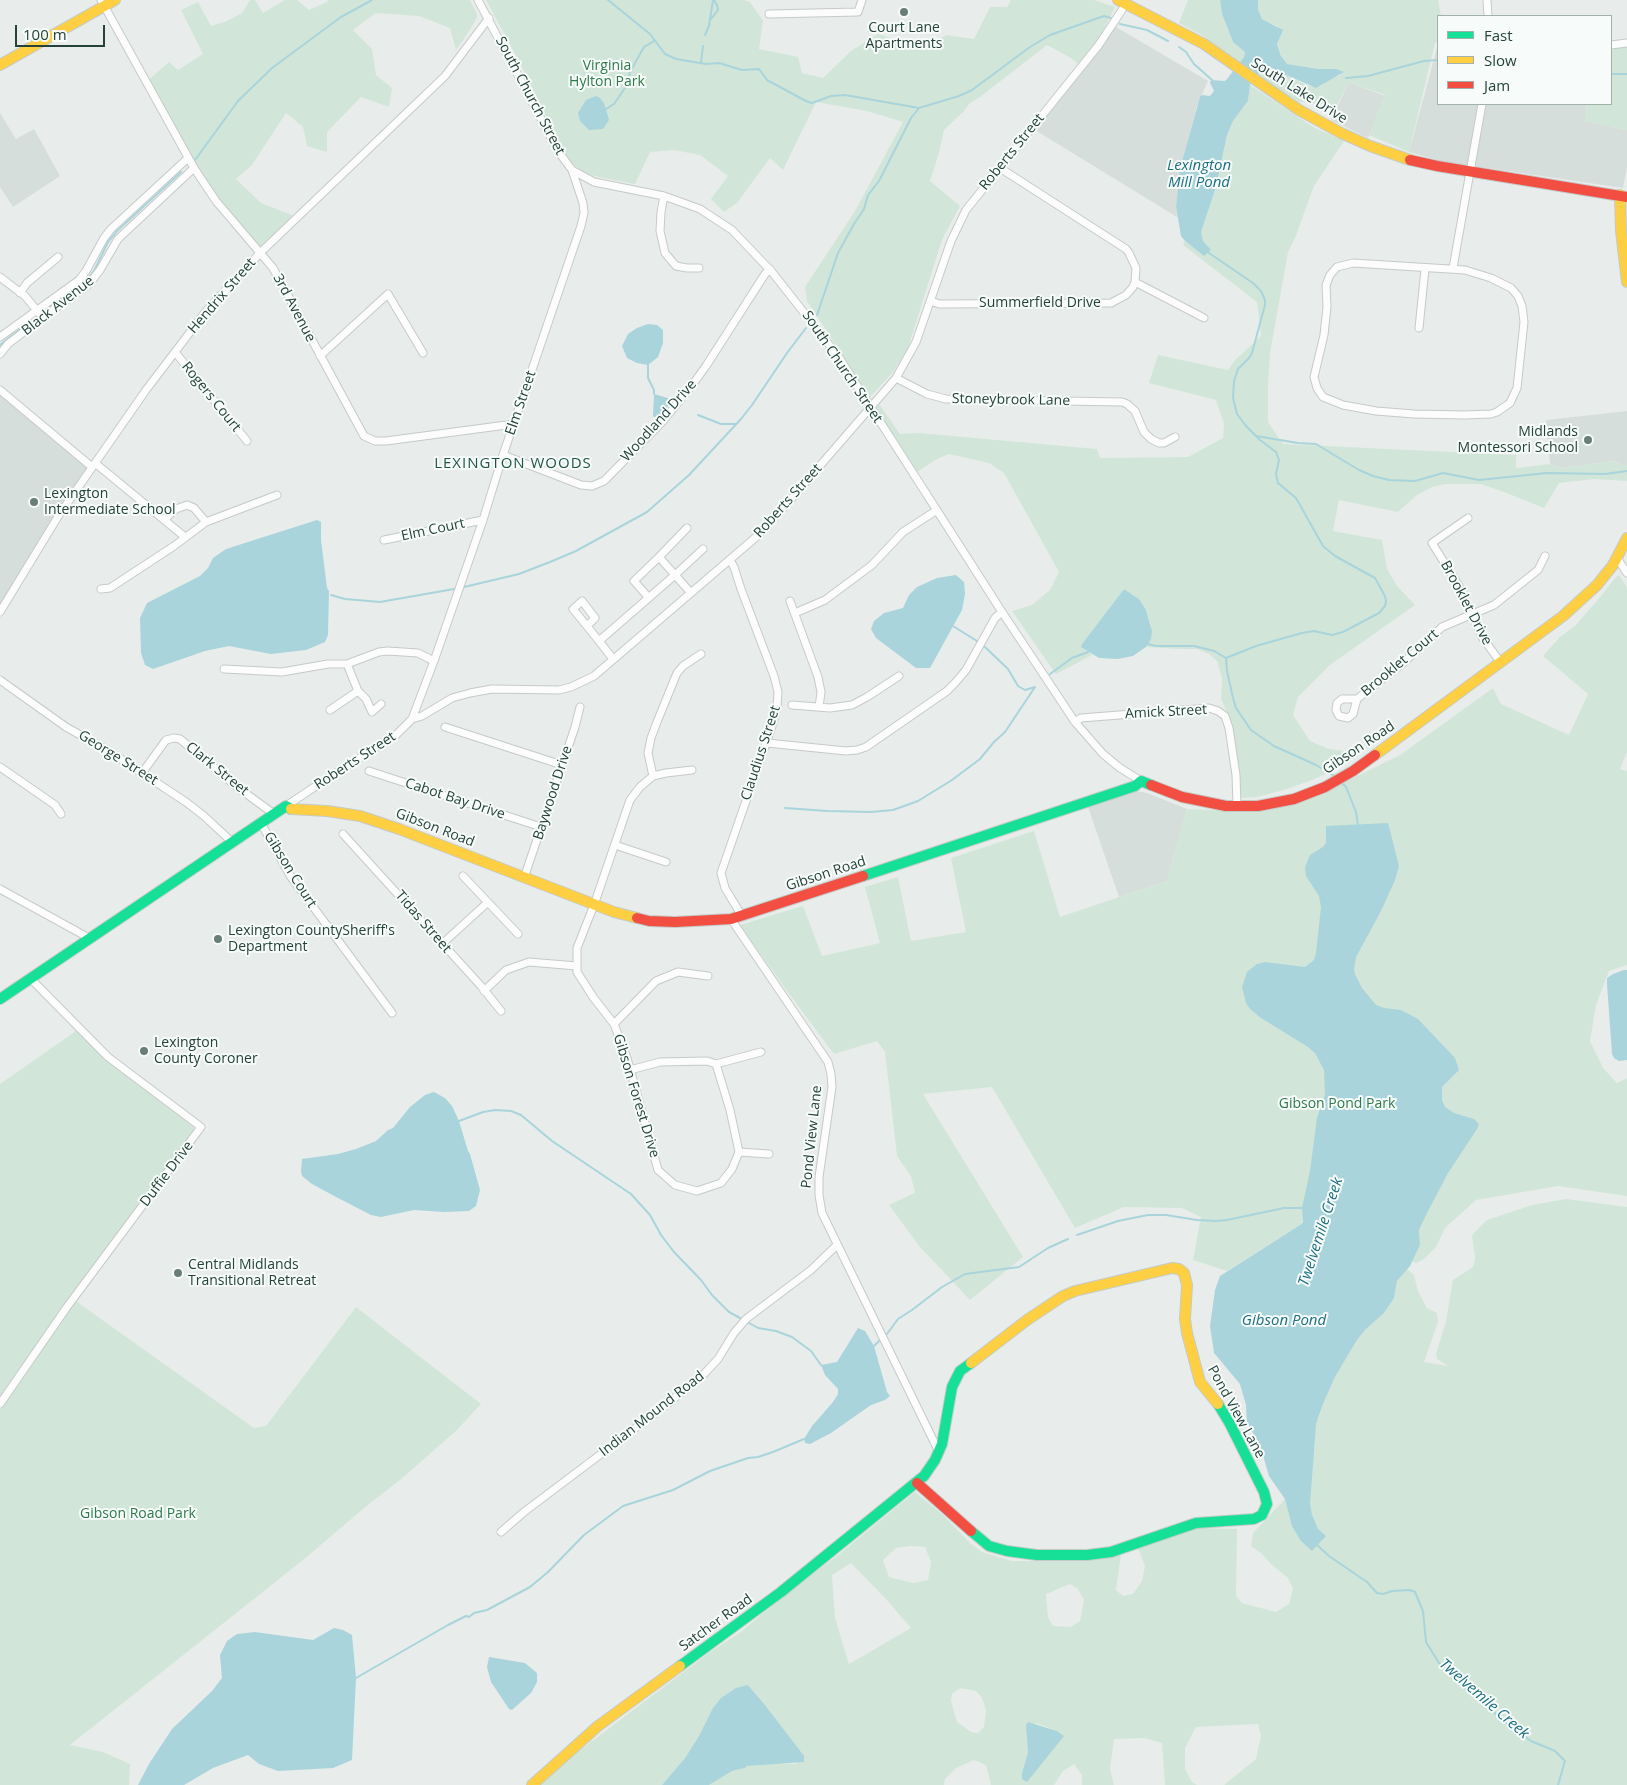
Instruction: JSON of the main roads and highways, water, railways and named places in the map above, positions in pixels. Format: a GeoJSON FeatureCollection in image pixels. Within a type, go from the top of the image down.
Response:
{"type":"FeatureCollection","features":[{"type":"Feature","properties":{"kind":"water","name":"Lexington Mill Pond"},"geometry":{"type":"Polygon","coordinates":[[[1220,0],[1258,0],[1258,9],[1262,19],[1283,30],[1277,44],[1281,56],[1287,64],[1319,69],[1336,69],[1344,72],[1316,88],[1273,69],[1267,68],[1257,75],[1250,85],[1248,101],[1233,121],[1227,135],[1216,187],[1201,232],[1203,241],[1211,250],[1204,256],[1181,236],[1176,207],[1180,168],[1200,97],[1202,95],[1210,96],[1214,91],[1210,83],[1211,80],[1225,81],[1244,57],[1245,52],[1233,42],[1222,14],[1220,0]]]}},
{"type":"Feature","properties":{"kind":"water"},"geometry":{"type":"Polygon","coordinates":[[[596,96],[604,103],[609,120],[603,129],[589,130],[580,121],[578,113],[586,100],[596,96]]]}},
{"type":"Feature","properties":{"kind":"water"},"geometry":{"type":"Polygon","coordinates":[[[648,324],[657,325],[663,330],[663,343],[658,357],[648,365],[637,363],[627,358],[622,346],[628,334],[648,324]]]}},
{"type":"Feature","properties":{"kind":"water"},"geometry":{"type":"Polygon","coordinates":[[[654,394],[671,399],[663,418],[658,421],[653,416],[654,394]]]}},
{"type":"Feature","properties":{"kind":"water"},"geometry":{"type":"Polygon","coordinates":[[[317,520],[321,522],[321,540],[327,588],[329,591],[328,635],[325,642],[306,650],[271,654],[229,646],[205,651],[153,669],[145,665],[141,653],[140,618],[147,603],[200,576],[208,568],[213,558],[226,549],[317,520]]]}},
{"type":"Feature","properties":{"kind":"water"},"geometry":{"type":"Polygon","coordinates":[[[956,575],[964,582],[965,594],[962,610],[930,668],[916,668],[876,638],[871,629],[874,621],[884,613],[903,608],[909,595],[917,587],[937,578],[956,575]]]}},
{"type":"Feature","properties":{"kind":"water"},"geometry":{"type":"Polygon","coordinates":[[[1124,589],[1139,599],[1146,610],[1152,631],[1151,639],[1146,647],[1133,656],[1118,659],[1099,658],[1081,647],[1082,644],[1124,589]]]}},
{"type":"Feature","properties":{"kind":"water","name":"Gibson Pond"},"geometry":{"type":"Polygon","coordinates":[[[1388,823],[1399,866],[1381,911],[1356,957],[1355,974],[1362,988],[1376,1005],[1401,1010],[1418,1019],[1455,1058],[1459,1070],[1442,1087],[1442,1100],[1445,1107],[1454,1113],[1474,1119],[1479,1124],[1448,1173],[1427,1213],[1419,1230],[1420,1245],[1410,1266],[1397,1281],[1394,1298],[1384,1313],[1357,1340],[1335,1377],[1323,1404],[1316,1424],[1310,1504],[1318,1529],[1326,1536],[1312,1551],[1301,1541],[1292,1526],[1285,1499],[1269,1476],[1261,1448],[1247,1422],[1246,1405],[1240,1384],[1214,1353],[1210,1326],[1215,1290],[1220,1276],[1303,1222],[1302,1208],[1310,1171],[1317,1118],[1325,1095],[1324,1070],[1315,1053],[1250,1009],[1246,1003],[1242,987],[1247,972],[1257,964],[1265,962],[1305,967],[1314,960],[1321,907],[1319,896],[1306,876],[1305,867],[1310,855],[1326,843],[1326,826],[1388,823]]]}},
{"type":"Feature","properties":{"kind":"water"},"geometry":{"type":"Polygon","coordinates":[[[1627,970],[1627,1060],[1619,1061],[1612,1054],[1607,978],[1627,970]]]}},
{"type":"Feature","properties":{"kind":"water"},"geometry":{"type":"Polygon","coordinates":[[[434,1092],[445,1098],[452,1106],[470,1154],[480,1190],[476,1206],[469,1211],[414,1210],[381,1217],[371,1215],[312,1184],[302,1176],[302,1159],[338,1154],[376,1141],[393,1128],[410,1107],[425,1095],[434,1092]]]}},
{"type":"Feature","properties":{"kind":"water"},"geometry":{"type":"Polygon","coordinates":[[[858,1328],[865,1331],[874,1346],[887,1392],[890,1396],[871,1405],[831,1433],[810,1444],[805,1443],[804,1439],[812,1426],[838,1394],[838,1389],[825,1375],[821,1365],[837,1362],[858,1328]]]}},
{"type":"Feature","properties":{"kind":"water"},"geometry":{"type":"Polygon","coordinates":[[[334,1628],[352,1635],[356,1678],[352,1760],[333,1768],[278,1771],[259,1764],[248,1755],[213,1768],[184,1785],[138,1785],[172,1729],[212,1691],[222,1678],[220,1655],[227,1641],[237,1634],[255,1632],[313,1640],[334,1628]]]}},
{"type":"Feature","properties":{"kind":"water"},"geometry":{"type":"Polygon","coordinates":[[[489,1657],[525,1663],[537,1673],[537,1682],[531,1693],[512,1710],[509,1709],[491,1682],[487,1667],[489,1657]]]}},
{"type":"Feature","properties":{"kind":"water"},"geometry":{"type":"Polygon","coordinates":[[[748,1685],[804,1756],[804,1762],[747,1766],[732,1771],[709,1785],[662,1785],[685,1758],[713,1708],[721,1698],[736,1688],[748,1685]]]}},
{"type":"Feature","properties":{"kind":"water"},"geometry":{"type":"Polygon","coordinates":[[[1028,1722],[1057,1731],[1064,1736],[1027,1782],[1022,1779],[1022,1773],[1028,1752],[1026,1725],[1028,1722]]]}},
{"type":"Feature","properties":{"kind":"waterway"},"geometry":{"type":"LineString","coordinates":[[195,160],[238,101],[272,68],[341,17],[372,0]]}},
{"type":"Feature","properties":{"kind":"waterway"},"geometry":{"type":"LineString","coordinates":[[608,0],[650,34],[665,54],[676,59],[706,64],[719,63],[742,70],[759,69],[767,80],[812,103],[831,96],[845,95],[919,108],[959,96],[972,90],[1030,47],[1050,35],[1104,16],[1111,18]]}},
{"type":"Feature","properties":{"kind":"waterway"},"geometry":{"type":"LineString","coordinates":[[705,35],[709,26],[713,0]]}},
{"type":"Feature","properties":{"kind":"waterway"},"geometry":{"type":"LineString","coordinates":[[711,19],[718,10],[714,0]]}},
{"type":"Feature","properties":{"kind":"waterway"},"geometry":{"type":"LineString","coordinates":[[1120,24],[1147,30],[1168,41]]}},
{"type":"Feature","properties":{"kind":"waterway"},"geometry":{"type":"LineString","coordinates":[[606,109],[614,104],[627,85],[630,72],[644,47],[654,41]]}},
{"type":"Feature","properties":{"kind":"waterway"},"geometry":{"type":"LineString","coordinates":[[701,63],[703,46]]}},
{"type":"Feature","properties":{"kind":"waterway"},"geometry":{"type":"LineString","coordinates":[[1179,47],[1212,80]]}},
{"type":"Feature","properties":{"kind":"waterway"},"geometry":{"type":"LineString","coordinates":[[1346,78],[1368,76],[1424,61],[1437,60]]}},
{"type":"Feature","properties":{"kind":"waterway"},"geometry":{"type":"LineString","coordinates":[[1612,74],[1627,74]]}},
{"type":"Feature","properties":{"kind":"waterway"},"geometry":{"type":"LineString","coordinates":[[817,315],[838,253],[864,209],[868,195],[879,181],[911,118],[919,108]]}},
{"type":"Feature","properties":{"kind":"waterway"},"geometry":{"type":"LineString","coordinates":[[79,287],[95,269],[108,242],[117,231],[181,172]]}},
{"type":"Feature","properties":{"kind":"waterway","name":"Twelvemile Creek"},"geometry":{"type":"LineString","coordinates":[[1206,251],[1253,283],[1261,291],[1265,300],[1252,353],[1238,369],[1234,381],[1233,398],[1237,414],[1260,440],[1276,452],[1279,460],[1276,474],[1278,483],[1296,498],[1323,546],[1335,556],[1375,578],[1386,601],[1385,606],[1379,613],[1343,632],[1332,635],[1314,631],[1302,633],[1256,646],[1226,658]]}},
{"type":"Feature","properties":{"kind":"waterway"},"geometry":{"type":"LineString","coordinates":[[0,345],[28,323]]}},
{"type":"Feature","properties":{"kind":"waterway"},"geometry":{"type":"LineString","coordinates":[[464,587],[519,574],[550,562],[576,551],[647,512],[689,475],[741,419],[806,328]]}},
{"type":"Feature","properties":{"kind":"waterway"},"geometry":{"type":"LineString","coordinates":[[648,365],[648,378],[654,394]]}},
{"type":"Feature","properties":{"kind":"waterway"},"geometry":{"type":"LineString","coordinates":[[698,415],[721,424],[735,424]]}},
{"type":"Feature","properties":{"kind":"waterway"},"geometry":{"type":"LineString","coordinates":[[1256,436],[1316,444],[1359,470],[1389,480],[1415,481],[1443,473],[1479,480],[1547,473],[1605,474],[1627,471]]}},
{"type":"Feature","properties":{"kind":"waterway"},"geometry":{"type":"LineString","coordinates":[[331,595],[345,599],[380,602],[454,589]]}},
{"type":"Feature","properties":{"kind":"waterway"},"geometry":{"type":"LineString","coordinates":[[953,626],[977,641]]}},
{"type":"Feature","properties":{"kind":"waterway"},"geometry":{"type":"LineString","coordinates":[[1148,644],[1156,646],[1194,646],[1214,651],[1226,658]]}},
{"type":"Feature","properties":{"kind":"waterway"},"geometry":{"type":"LineString","coordinates":[[985,647],[1008,669],[1018,686],[1025,690],[1035,687]]}},
{"type":"Feature","properties":{"kind":"waterway"},"geometry":{"type":"LineString","coordinates":[[1050,674],[1072,658],[1088,652]]}},
{"type":"Feature","properties":{"kind":"waterway","name":"Twelvemile Creek"},"geometry":{"type":"LineString","coordinates":[[1226,658],[1227,671],[1236,708],[1251,730],[1274,746],[1316,765],[1336,777]]}},
{"type":"Feature","properties":{"kind":"waterway"},"geometry":{"type":"LineString","coordinates":[[785,808],[871,812],[893,810],[918,801],[952,780],[980,759],[1005,732],[1035,687]]}},
{"type":"Feature","properties":{"kind":"waterway","name":"Twelvemile Creek"},"geometry":{"type":"LineString","coordinates":[[1341,782],[1346,787],[1356,812],[1358,826]]}},
{"type":"Feature","properties":{"kind":"waterway"},"geometry":{"type":"LineString","coordinates":[[459,1121],[483,1112],[495,1110],[511,1111],[521,1115],[552,1141],[631,1194],[650,1215],[661,1235],[674,1252],[701,1280],[712,1295],[729,1312],[740,1318]]}},
{"type":"Feature","properties":{"kind":"waterway"},"geometry":{"type":"LineString","coordinates":[[1077,1235],[1118,1221],[1148,1215],[1166,1215],[1216,1221],[1284,1208],[1302,1208]]}},
{"type":"Feature","properties":{"kind":"waterway"},"geometry":{"type":"LineString","coordinates":[[887,1334],[898,1319],[942,1287],[965,1274],[1019,1267],[1048,1248],[1068,1239]]}},
{"type":"Feature","properties":{"kind":"waterway"},"geometry":{"type":"LineString","coordinates":[[749,1323],[758,1328],[776,1331],[792,1337],[811,1351],[821,1365]]}},
{"type":"Feature","properties":{"kind":"waterway"},"geometry":{"type":"LineString","coordinates":[[874,1346],[879,1341]]}},
{"type":"Feature","properties":{"kind":"waterway"},"geometry":{"type":"LineString","coordinates":[[356,1678],[448,1625],[466,1616],[469,1617],[474,1613],[487,1610],[530,1587],[548,1572],[584,1535],[623,1506],[673,1490],[710,1471],[773,1452],[804,1439]]}},
{"type":"Feature","properties":{"kind":"waterway","name":"Twelvemile Creek"},"geometry":{"type":"LineString","coordinates":[[1317,1545],[1329,1556],[1367,1582],[1377,1593],[1383,1594],[1392,1591],[1410,1590],[1415,1592],[1423,1611],[1426,1642],[1439,1663],[1458,1682],[1510,1726],[1531,1741],[1555,1751],[1565,1761],[1558,1785]]}},
{"type":"Feature","properties":{"kind":"place","name":"Court Lane Apartments"},"geometry":{"type":"Point","coordinates":[904,12]}},
{"type":"Feature","properties":{"kind":"place","name":"Midlands Montessori School"},"geometry":{"type":"Point","coordinates":[1588,440]}},
{"type":"Feature","properties":{"kind":"place","name":"Lexington Intermediate School"},"geometry":{"type":"Point","coordinates":[34,502]}},
{"type":"Feature","properties":{"kind":"place","name":"Lexington CountySheriff's Department"},"geometry":{"type":"Point","coordinates":[218,939]}},
{"type":"Feature","properties":{"kind":"place","name":"Lexington County Coroner"},"geometry":{"type":"Point","coordinates":[144,1051]}},
{"type":"Feature","properties":{"kind":"place","name":"Central Midlands Transitional Retreat"},"geometry":{"type":"Point","coordinates":[178,1273]}},
{"type":"Feature","properties":{"kind":"district","name":"LEXINGTON WOODS"},"geometry":{"type":"Point","coordinates":[513,464]}},
{"type":"Feature","properties":{"kind":"park label","name":"Virginia Hylton Park"},"geometry":{"type":"Point","coordinates":[607,74]}},
{"type":"Feature","properties":{"kind":"park label","name":"Gibson Pond Park"},"geometry":{"type":"Point","coordinates":[1337,1104]}},
{"type":"Feature","properties":{"kind":"park label","name":"Gibson Road Park"},"geometry":{"type":"Point","coordinates":[138,1514]}}]}
